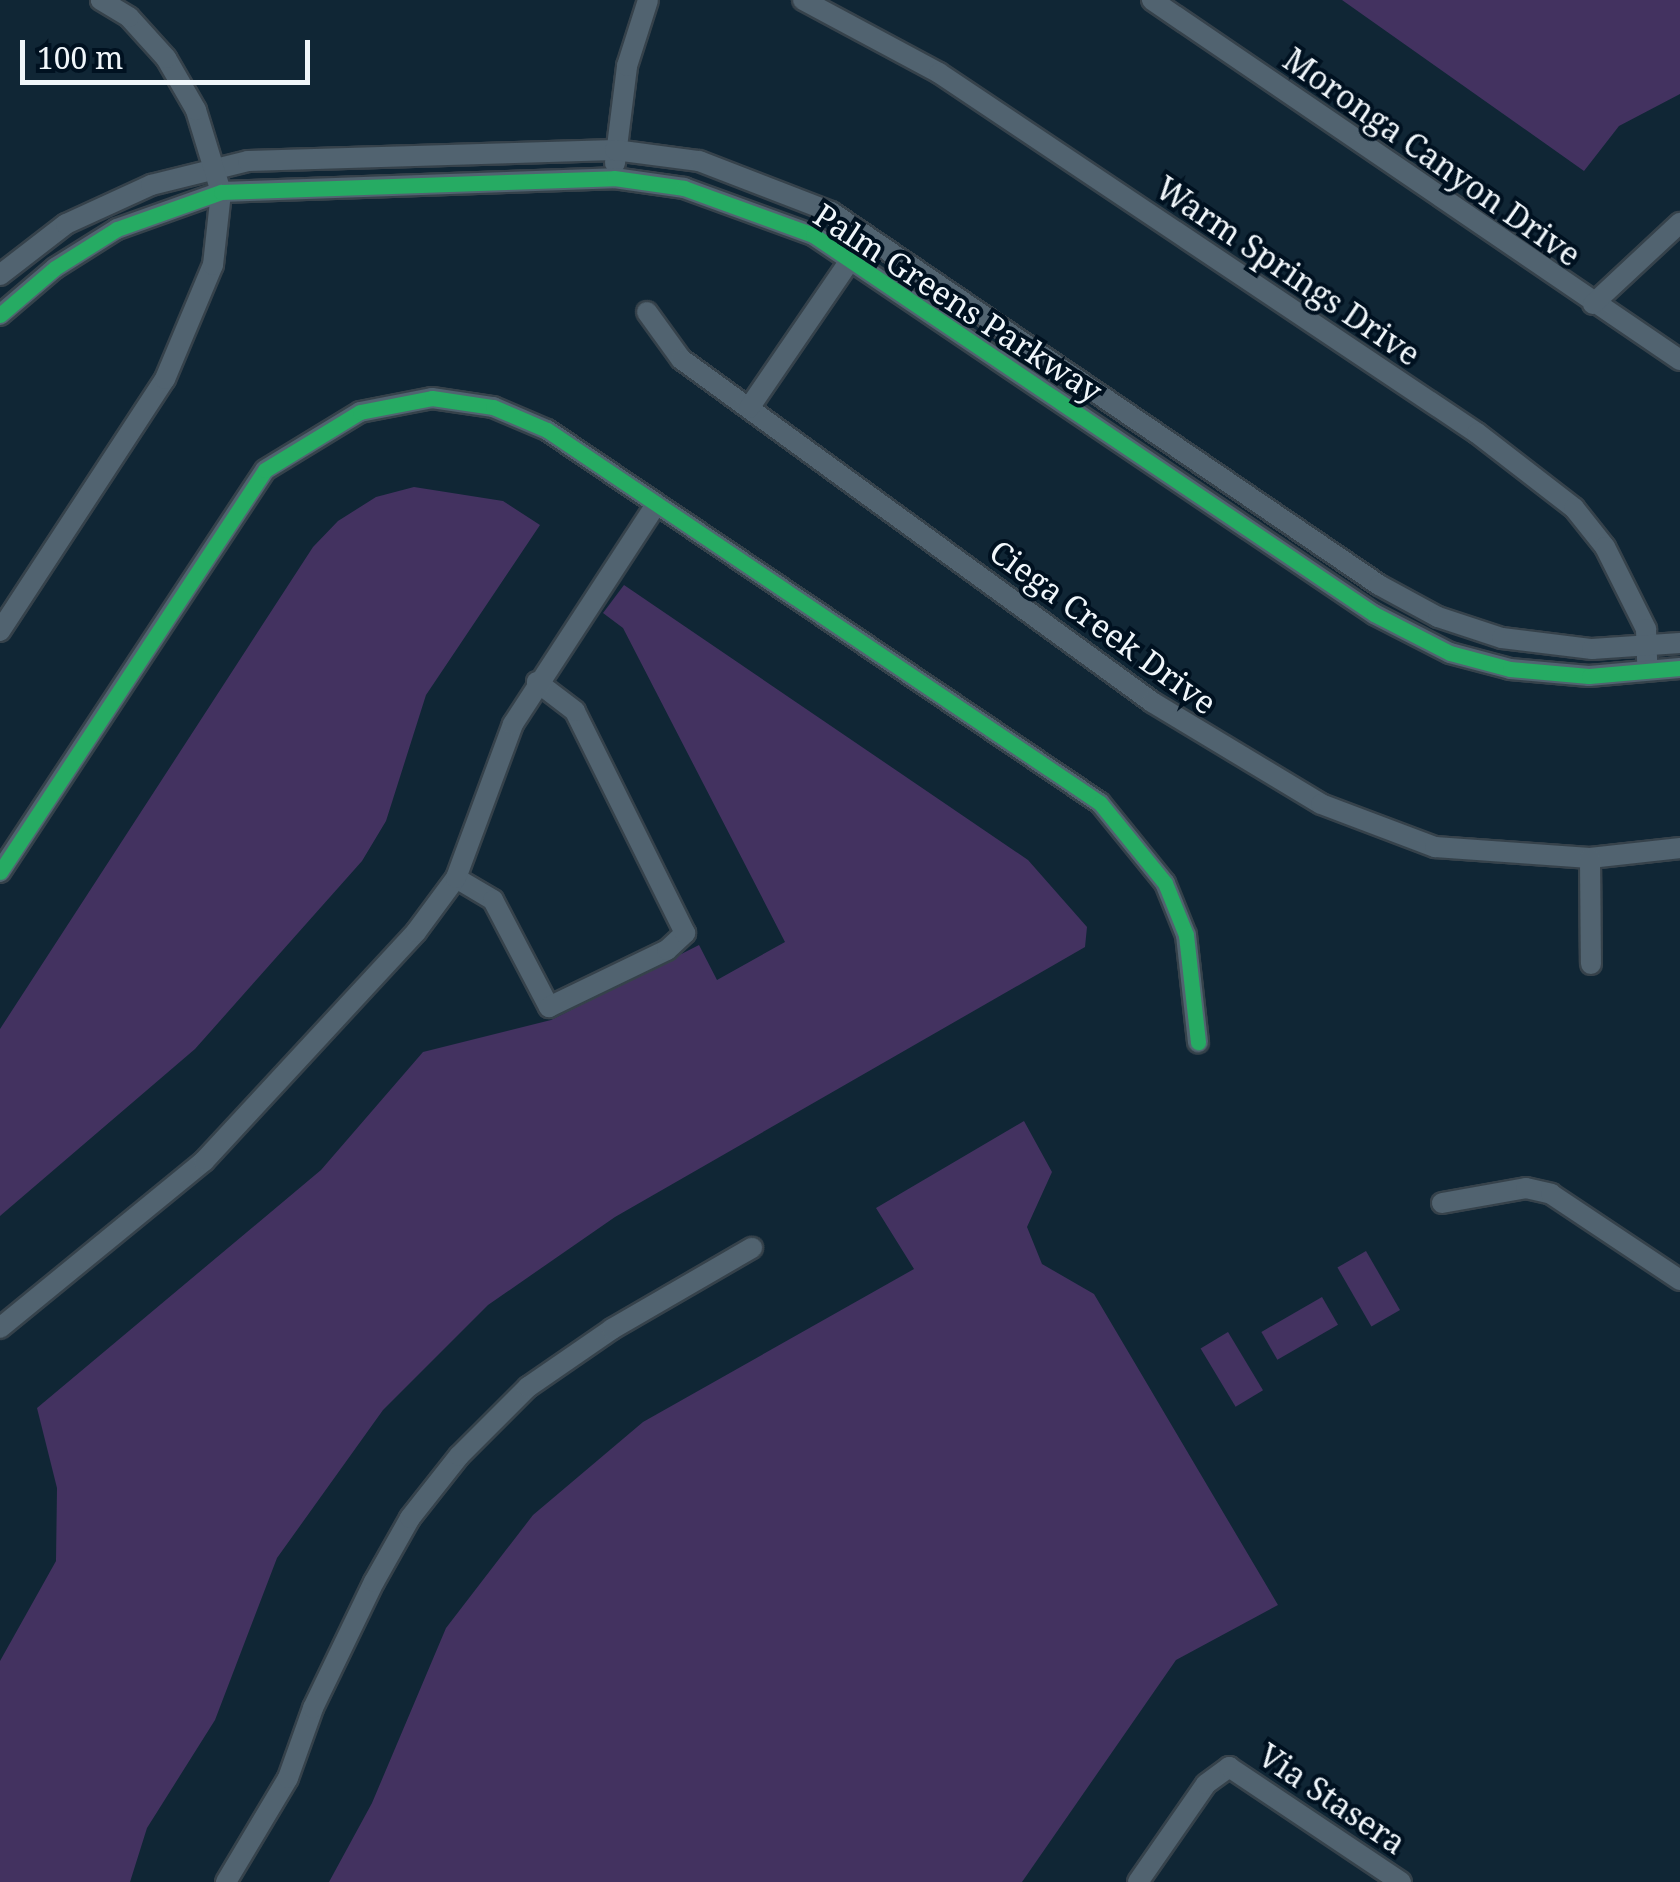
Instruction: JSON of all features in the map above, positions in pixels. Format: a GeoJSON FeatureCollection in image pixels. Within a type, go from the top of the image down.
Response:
{"type":"FeatureCollection","features":[{"type":"Feature","properties":{"kind":"street"},"geometry":{"type":"LineString","coordinates":[[0,632],[165,378],[213,265],[221,192],[196,110],[166,58],[129,17],[101,0]]}},
{"type":"Feature","properties":{"kind":"street"},"geometry":{"type":"LineString","coordinates":[[614,178],[627,66],[648,0]]}},
{"type":"Feature","properties":{"kind":"street","name":"Warm Springs Drive"},"geometry":{"type":"LineString","coordinates":[[803,0],[940,73],[1477,434],[1574,508],[1606,547],[1646,630],[1648,672]]}},
{"type":"Feature","properties":{"kind":"street","name":"Moronga Canyon Drive"},"geometry":{"type":"LineString","coordinates":[[1152,0],[1680,360]]}},
{"type":"Feature","properties":{"kind":"street","name":"Palm Greens Parkway"},"geometry":{"type":"LineString","coordinates":[[0,275],[66,224],[151,185],[248,160],[615,150],[699,161],[774,186],[866,236],[1379,585],[1438,617],[1502,638],[1647,648],[1680,644]]}},
{"type":"Feature","properties":{"kind":"street","name":"Palm Greens Parkway"},"geometry":{"type":"LineString","coordinates":[[0,315],[55,268],[117,229],[221,192],[614,178],[684,188],[750,208],[851,259],[1374,614],[1435,645],[1510,668],[1589,676],[1680,668]]}},
{"type":"Feature","properties":{"kind":"street"},"geometry":{"type":"LineString","coordinates":[[1593,304],[1680,224]]}},
{"type":"Feature","properties":{"kind":"street"},"geometry":{"type":"LineString","coordinates":[[750,408],[866,236]]}},
{"type":"Feature","properties":{"kind":"street","name":"Ciega Creek Drive"},"geometry":{"type":"LineString","coordinates":[[647,312],[681,358],[1248,765],[1321,804],[1435,847],[1590,858],[1680,848]]}},
{"type":"Feature","properties":{"kind":"street"},"geometry":{"type":"LineString","coordinates":[[0,872],[241,498],[265,470],[312,436],[360,412],[432,398],[493,407],[547,430],[1100,803],[1165,883],[1179,918],[1198,1042]]}},
{"type":"Feature","properties":{"kind":"street"},"geometry":{"type":"LineString","coordinates":[[0,1328],[245,1122],[416,932],[456,878],[514,724],[537,682],[655,506]]}},
{"type":"Feature","properties":{"kind":"street"},"geometry":{"type":"LineString","coordinates":[[456,878],[494,900],[549,1008],[667,950],[684,934],[574,712],[537,682]]}},
{"type":"Feature","properties":{"kind":"street"},"geometry":{"type":"LineString","coordinates":[[1590,858],[1592,964]]}},
{"type":"Feature","properties":{"kind":"street"},"geometry":{"type":"LineString","coordinates":[[1442,1203],[1526,1188],[1551,1194],[1680,1280]]}},
{"type":"Feature","properties":{"kind":"street"},"geometry":{"type":"LineString","coordinates":[[226,1882],[288,1778],[327,1675],[374,1582],[410,1518],[459,1456],[528,1387],[612,1328],[752,1248]]}},
{"type":"Feature","properties":{"kind":"street","name":"Via Stasera"},"geometry":{"type":"LineString","coordinates":[[1138,1882],[1206,1784],[1229,1766],[1368,1873],[1401,1882]]}},
{"type":"Feature","properties":{"kind":"shaded area"},"geometry":{"type":"Polygon","coordinates":[[[1342,0],[1680,0],[1680,94],[1619,126],[1584,171],[1342,0]]]}},
{"type":"Feature","properties":{"kind":"shaded area"},"geometry":{"type":"Polygon","coordinates":[[[414,487],[503,501],[540,525],[426,695],[386,821],[362,861],[195,1049],[0,1216],[0,1029],[313,547],[338,521],[376,497],[414,487]]]}},
{"type":"Feature","properties":{"kind":"shaded area"},"geometry":{"type":"Polygon","coordinates":[[[624,585],[1028,860],[1087,927],[1085,947],[615,1217],[488,1305],[383,1410],[277,1558],[215,1720],[147,1828],[130,1882],[0,1882],[0,1661],[56,1561],[57,1488],[37,1408],[321,1170],[423,1052],[551,1020],[699,945],[717,980],[785,942],[623,628],[603,613],[624,585]]]}},
{"type":"Feature","properties":{"kind":"shaded area"},"geometry":{"type":"Polygon","coordinates":[[[1024,1121],[1052,1172],[1027,1227],[1042,1264],[1094,1294],[1278,1605],[1176,1660],[1022,1882],[329,1882],[372,1803],[446,1628],[533,1515],[643,1422],[914,1269],[876,1208],[1024,1121]]]}},
{"type":"Feature","properties":{"kind":"shaded area"},"geometry":{"type":"Polygon","coordinates":[[[1366,1251],[1400,1310],[1371,1326],[1337,1268],[1366,1251]]]}},
{"type":"Feature","properties":{"kind":"shaded area"},"geometry":{"type":"Polygon","coordinates":[[[1322,1297],[1338,1325],[1277,1360],[1261,1332],[1322,1297]]]}},
{"type":"Feature","properties":{"kind":"shaded area"},"geometry":{"type":"Polygon","coordinates":[[[1228,1332],[1263,1390],[1236,1407],[1201,1348],[1228,1332]]]}},
{"type":"Feature","properties":{"kind":"cycle path"},"geometry":{"type":"LineString","coordinates":[[0,315],[55,268],[117,229],[221,192],[614,178],[684,188],[813,235],[1374,614],[1450,653],[1510,669],[1589,676],[1680,668]]}},
{"type":"Feature","properties":{"kind":"cycle path"},"geometry":{"type":"LineString","coordinates":[[0,872],[265,470],[360,412],[432,398],[493,407],[547,430],[1100,803],[1165,883],[1186,935],[1198,1042]]}}]}
